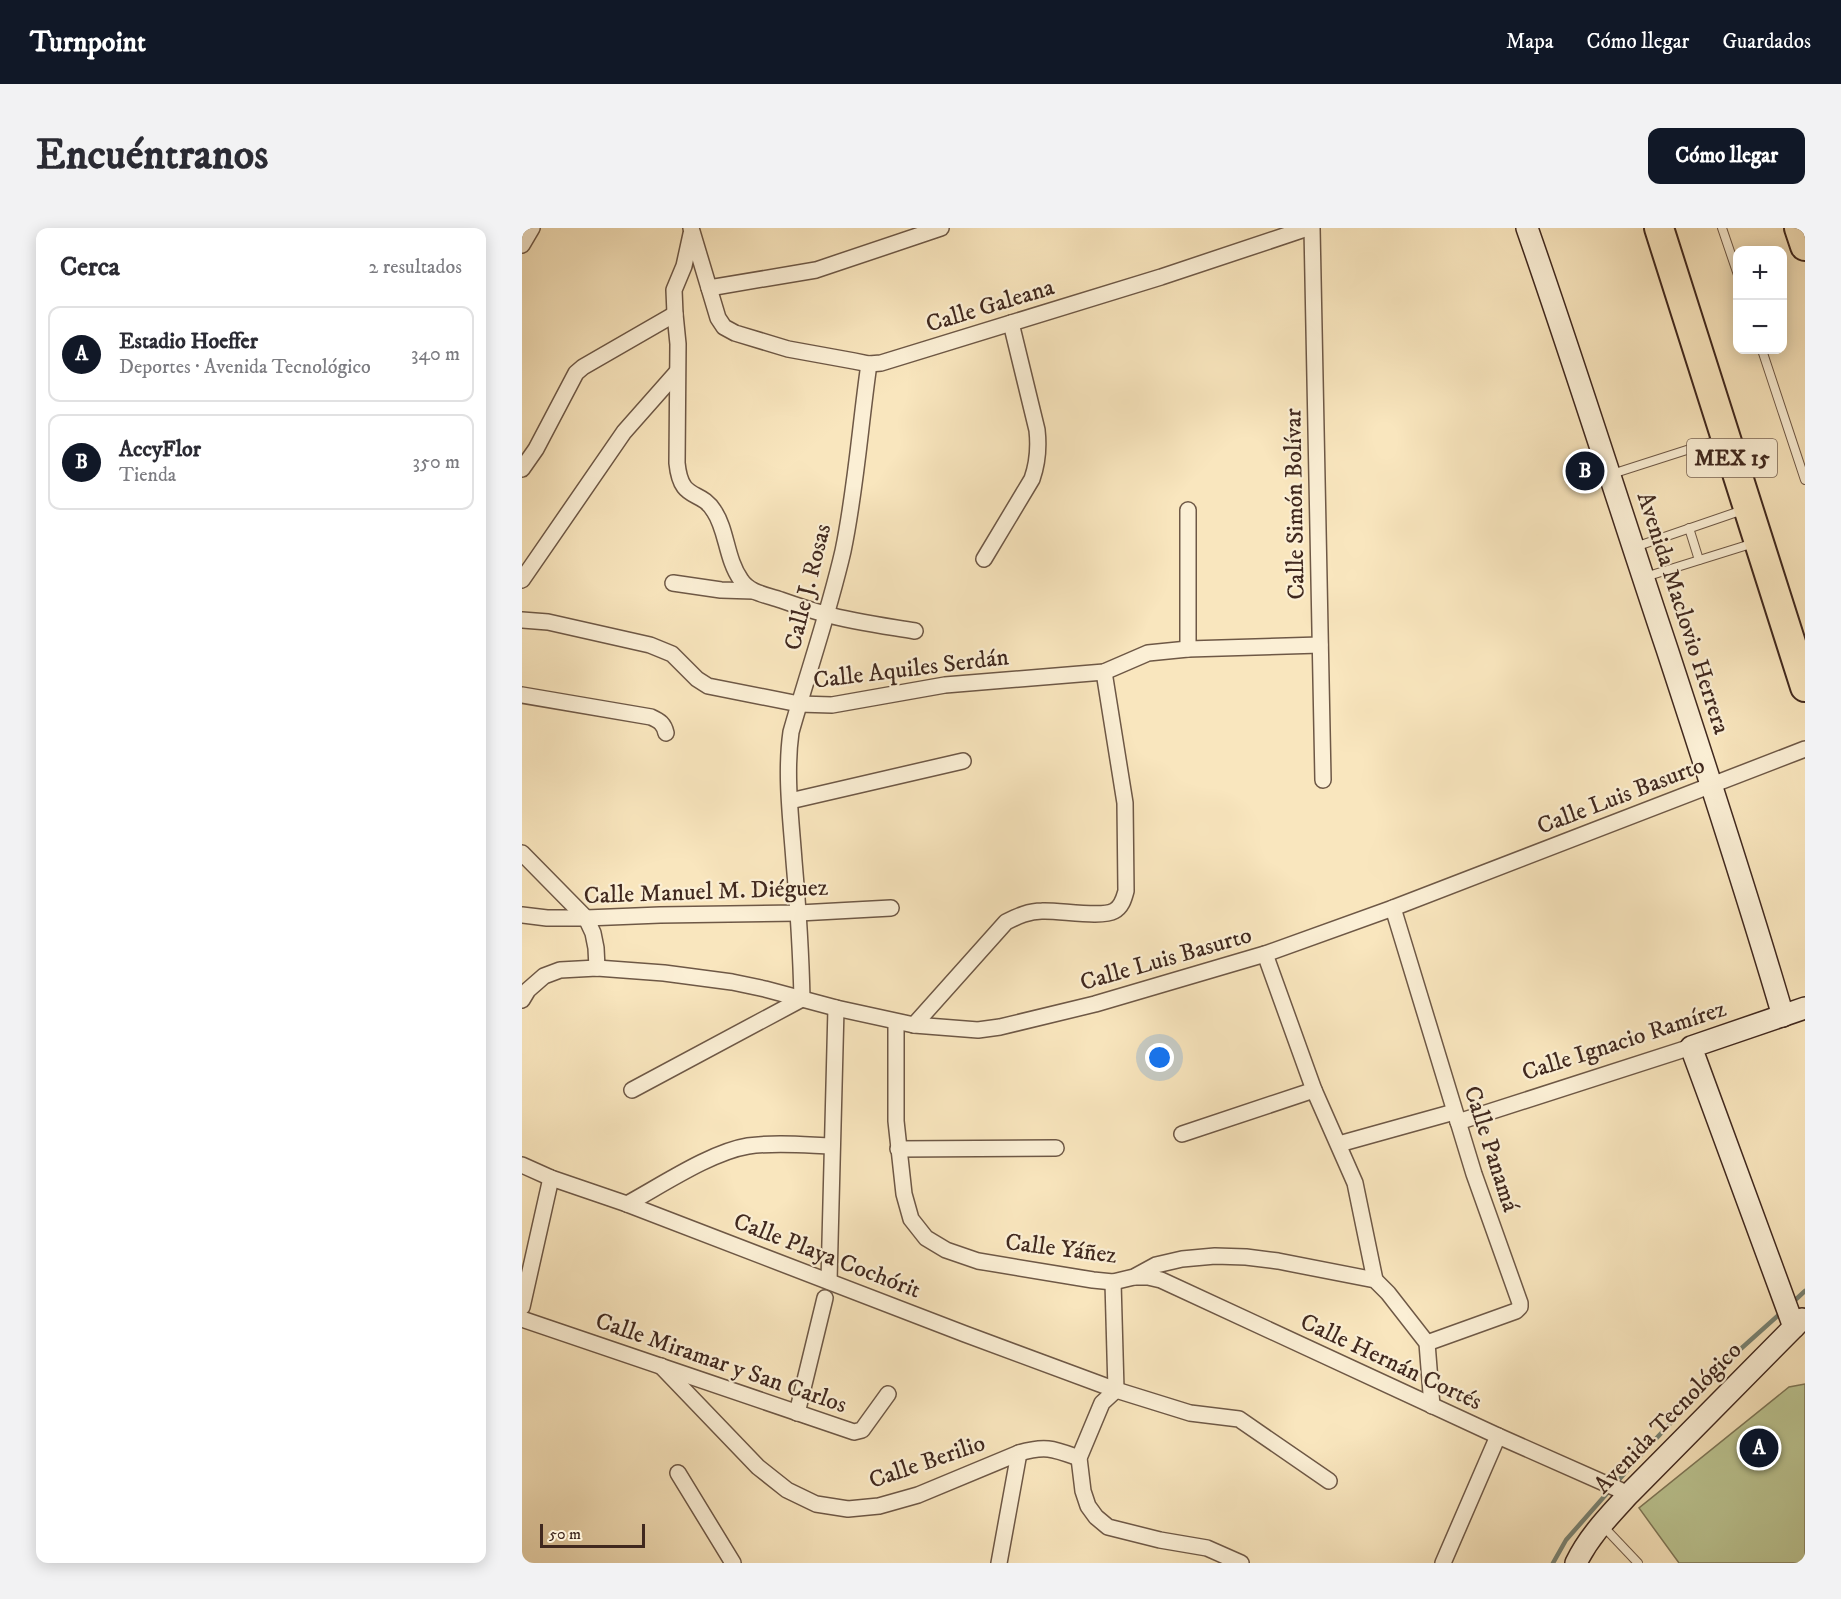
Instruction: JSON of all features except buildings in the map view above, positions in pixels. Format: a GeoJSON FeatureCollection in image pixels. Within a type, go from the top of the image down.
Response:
{"type":"FeatureCollection","features":[{"type":"Feature","properties":{"kind":"highway","name":"MEX 15"},"geometry":{"type":"LineString","coordinates":[[1659,228],[1805,687]]}},
{"type":"Feature","properties":{"kind":"highway"},"geometry":{"type":"LineString","coordinates":[[1799,228],[1805,246]]}},
{"type":"Feature","properties":{"kind":"street"},"geometry":{"type":"LineString","coordinates":[[522,245],[532,228]]}},
{"type":"Feature","properties":{"kind":"street"},"geometry":{"type":"LineString","coordinates":[[709,288],[816,270],[942,228]]}},
{"type":"Feature","properties":{"kind":"street","name":"Calle Galeana"},"geometry":{"type":"LineString","coordinates":[[691,230],[718,318],[724,327],[735,333],[788,349],[869,364],[894,359],[1161,277],[1310,228]]}},
{"type":"Feature","properties":{"kind":"street","name":"Calle Simón Bolívar"},"geometry":{"type":"LineString","coordinates":[[1310,228],[1323,780]]}},
{"type":"Feature","properties":{"kind":"street","name":"Avenida Maclovio Herrera"},"geometry":{"type":"LineString","coordinates":[[1527,228],[1611,474],[1712,784],[1783,1016]]}},
{"type":"Feature","properties":{"kind":"street"},"geometry":{"type":"LineString","coordinates":[[691,230],[684,266],[674,290],[678,344],[679,476],[683,486],[691,495],[707,503],[714,510],[720,522],[727,551],[741,581],[753,591]]}},
{"type":"Feature","properties":{"kind":"street"},"geometry":{"type":"LineString","coordinates":[[522,469],[536,449],[576,373],[675,314]]}},
{"type":"Feature","properties":{"kind":"street"},"geometry":{"type":"LineString","coordinates":[[984,559],[1032,479],[1039,448],[1037,430],[1011,323]]}},
{"type":"Feature","properties":{"kind":"street","name":"Calle J. Rosas"},"geometry":{"type":"LineString","coordinates":[[802,999],[789,747],[799,704],[839,567],[851,507],[869,364]]}},
{"type":"Feature","properties":{"kind":"street"},"geometry":{"type":"LineString","coordinates":[[522,578],[624,432],[677,372]]}},
{"type":"Feature","properties":{"kind":"street"},"geometry":{"type":"LineString","coordinates":[[1188,510],[1188,649]]}},
{"type":"Feature","properties":{"kind":"street"},"geometry":{"type":"LineString","coordinates":[[673,583],[721,590],[753,591],[826,615],[915,631]]}},
{"type":"Feature","properties":{"kind":"street","name":"Calle Aquiles Serdán"},"geometry":{"type":"LineString","coordinates":[[522,620],[548,622],[650,645],[672,654],[697,679],[708,686],[799,704],[832,705],[945,685],[1104,672],[1148,653],[1188,649],[1320,645]]}},
{"type":"Feature","properties":{"kind":"street"},"geometry":{"type":"LineString","coordinates":[[914,1024],[1006,922],[1021,915],[1041,911],[1108,912],[1114,911],[1122,903],[1126,891],[1125,803],[1104,672]]}},
{"type":"Feature","properties":{"kind":"street"},"geometry":{"type":"LineString","coordinates":[[522,694],[651,717],[659,720],[666,733]]}},
{"type":"Feature","properties":{"kind":"street","name":"Calle Luis Basurto"},"geometry":{"type":"LineString","coordinates":[[522,1000],[528,990],[544,976],[561,970],[597,968],[712,979],[765,989],[896,1022],[978,1030],[1000,1027],[1095,1004],[1265,954],[1393,908],[1805,749]]}},
{"type":"Feature","properties":{"kind":"street"},"geometry":{"type":"LineString","coordinates":[[790,801],[963,761]]}},
{"type":"Feature","properties":{"kind":"street"},"geometry":{"type":"LineString","coordinates":[[522,853],[586,918],[593,933],[597,968]]}},
{"type":"Feature","properties":{"kind":"street","name":"Calle Manuel M. Diéguez"},"geometry":{"type":"LineString","coordinates":[[522,915],[547,918],[586,918],[799,913],[891,908]]}},
{"type":"Feature","properties":{"kind":"street","name":"Calle Panamá"},"geometry":{"type":"LineString","coordinates":[[1393,908],[1474,1174],[1520,1303],[1516,1311],[1427,1343]]}},
{"type":"Feature","properties":{"kind":"street"},"geometry":{"type":"LineString","coordinates":[[1265,954],[1314,1090],[1355,1183],[1375,1280],[1427,1343],[1432,1406]]}},
{"type":"Feature","properties":{"kind":"street"},"geometry":{"type":"LineString","coordinates":[[632,1090],[802,999]]}},
{"type":"Feature","properties":{"kind":"street"},"geometry":{"type":"LineString","coordinates":[[829,1281],[836,1008]]}},
{"type":"Feature","properties":{"kind":"street","name":"Calle Ignacio Ramírez"},"geometry":{"type":"LineString","coordinates":[[1338,1144],[1456,1117],[1691,1047],[1805,1008]]}},
{"type":"Feature","properties":{"kind":"street","name":"Calle Yáñez"},"geometry":{"type":"LineString","coordinates":[[896,1022],[895,1095],[898,1149],[904,1194],[911,1219],[926,1238],[946,1251],[978,1261],[1113,1282],[1134,1277],[1156,1265],[1182,1259],[1215,1256],[1278,1261],[1375,1280]]}},
{"type":"Feature","properties":{"kind":"street"},"geometry":{"type":"LineString","coordinates":[[1691,1047],[1799,1322]]}},
{"type":"Feature","properties":{"kind":"street"},"geometry":{"type":"LineString","coordinates":[[1182,1134],[1314,1090]]}},
{"type":"Feature","properties":{"kind":"street"},"geometry":{"type":"LineString","coordinates":[[627,1203],[715,1156],[732,1150],[765,1144],[832,1146]]}},
{"type":"Feature","properties":{"kind":"street"},"geometry":{"type":"LineString","coordinates":[[898,1149],[1056,1148]]}},
{"type":"Feature","properties":{"kind":"street","name":"Calle Playa Cochórit"},"geometry":{"type":"LineString","coordinates":[[522,1165],[550,1178],[627,1203],[965,1334],[1116,1389],[1190,1413],[1239,1419],[1329,1481]]}},
{"type":"Feature","properties":{"kind":"street"},"geometry":{"type":"LineString","coordinates":[[522,1307],[550,1178]]}},
{"type":"Feature","properties":{"kind":"street","name":"Calle Hernán Cortés"},"geometry":{"type":"LineString","coordinates":[[1134,1277],[1161,1280],[1432,1406],[1629,1494]]}},
{"type":"Feature","properties":{"kind":"street"},"geometry":{"type":"LineString","coordinates":[[1113,1282],[1116,1389],[1102,1403],[1079,1458],[1083,1491],[1088,1506],[1108,1527],[1160,1540],[1207,1548],[1242,1563]]}},
{"type":"Feature","properties":{"kind":"street"},"geometry":{"type":"LineString","coordinates":[[797,1413],[825,1298]]}},
{"type":"Feature","properties":{"kind":"street","name":"Calle Miramar y San Carlos"},"geometry":{"type":"LineString","coordinates":[[522,1319],[854,1432],[859,1432],[888,1394]]}},
{"type":"Feature","properties":{"kind":"street","name":"Avenida Tecnológico"},"geometry":{"type":"LineString","coordinates":[[1576,1563],[1601,1524],[1799,1322]]}},
{"type":"Feature","properties":{"kind":"street","name":"Calle Berilio"},"geometry":{"type":"LineString","coordinates":[[661,1366],[758,1467],[787,1490],[816,1504],[848,1509],[879,1506],[918,1495],[1019,1452],[1033,1449],[1050,1448],[1079,1458]]}},
{"type":"Feature","properties":{"kind":"street"},"geometry":{"type":"LineString","coordinates":[[1443,1563],[1498,1436]]}},
{"type":"Feature","properties":{"kind":"street"},"geometry":{"type":"LineString","coordinates":[[999,1563],[1019,1452]]}},
{"type":"Feature","properties":{"kind":"street"},"geometry":{"type":"LineString","coordinates":[[678,1473],[733,1563]]}},
{"type":"Feature","properties":{"kind":"lane"},"geometry":{"type":"LineString","coordinates":[[1722,228],[1733,262]]}},
{"type":"Feature","properties":{"kind":"lane"},"geometry":{"type":"LineString","coordinates":[[1763,354],[1805,480]]}},
{"type":"Feature","properties":{"kind":"lane"},"geometry":{"type":"LineString","coordinates":[[1611,474],[1725,438]]}},
{"type":"Feature","properties":{"kind":"lane"},"geometry":{"type":"LineString","coordinates":[[1634,547],[1748,508]]}},
{"type":"Feature","properties":{"kind":"lane"},"geometry":{"type":"LineString","coordinates":[[1689,528],[1699,560]]}},
{"type":"Feature","properties":{"kind":"lane"},"geometry":{"type":"LineString","coordinates":[[1644,578],[1758,542]]}},
{"type":"Feature","properties":{"kind":"lane"},"geometry":{"type":"LineString","coordinates":[[1601,1524],[1638,1563]]}},
{"type":"Feature","properties":{"kind":"green space"},"geometry":{"type":"Polygon","coordinates":[[[1805,1384],[1805,1563],[1679,1563],[1639,1508],[1789,1387],[1805,1384]]]}},
{"type":"Feature","properties":{"kind":"waterway"},"geometry":{"type":"LineString","coordinates":[[1792,1303],[1805,1291]]}},
{"type":"Feature","properties":{"kind":"waterway"},"geometry":{"type":"LineString","coordinates":[[1553,1563],[1566,1540],[1638,1458],[1735,1354],[1783,1311]]}},
{"type":"Feature","properties":{"kind":"place","name":"AccyFlor"},"geometry":{"type":"Point","coordinates":[1585,471]}},
{"type":"Feature","properties":{"kind":"place","name":"Estadio Hoeffer"},"geometry":{"type":"Point","coordinates":[1759,1448]}}]}
